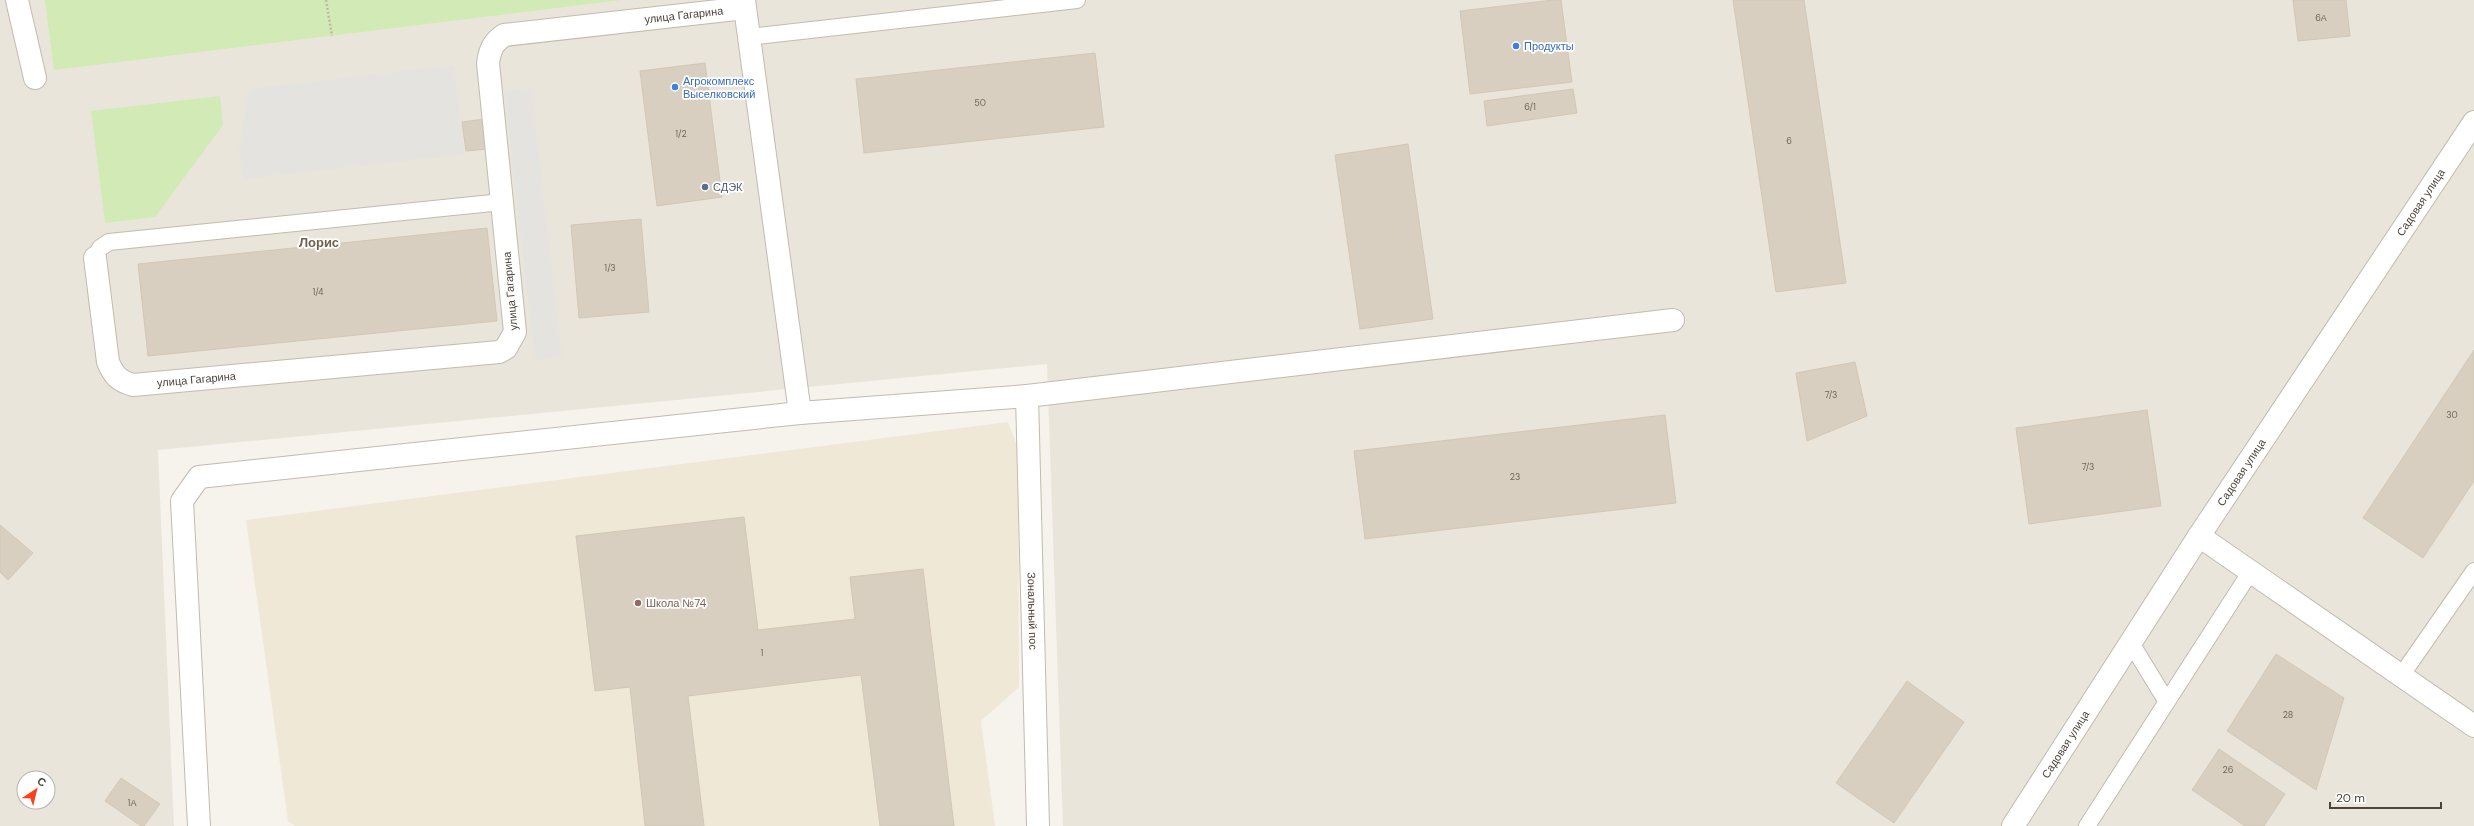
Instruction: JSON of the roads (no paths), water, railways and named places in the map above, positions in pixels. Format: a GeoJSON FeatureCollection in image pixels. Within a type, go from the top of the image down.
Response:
{"type":"FeatureCollection","features":[{"type":"Feature","properties":{"kind":"street"},"geometry":{"type":"LineString","coordinates":[[16,0],[35,78]]}},
{"type":"Feature","properties":{"kind":"street"},"geometry":{"type":"LineString","coordinates":[[744,4],[800,413]]}},
{"type":"Feature","properties":{"kind":"street","name":"улица Гагарина"},"geometry":{"type":"LineString","coordinates":[[95,258],[108,362],[113,374],[121,382],[133,385],[499,352],[506,348],[515,332],[488,62],[489,50],[494,42],[504,36],[744,4]]}},
{"type":"Feature","properties":{"kind":"street","name":"Садовая улица"},"geometry":{"type":"LineString","coordinates":[[2013,826],[2199,536],[2474,122]]}},
{"type":"Feature","properties":{"kind":"street"},"geometry":{"type":"LineString","coordinates":[[199,826],[182,501],[199,477],[800,413],[1027,396],[1672,320]]}},
{"type":"Feature","properties":{"kind":"street","name":"Зональный пос"},"geometry":{"type":"LineString","coordinates":[[1027,396],[1038,826]]}},
{"type":"Feature","properties":{"kind":"street"},"geometry":{"type":"LineString","coordinates":[[2199,536],[2474,726]]}},
{"type":"Feature","properties":{"kind":"lane"},"geometry":{"type":"LineString","coordinates":[[749,37],[1078,0]]}},
{"type":"Feature","properties":{"kind":"lane"},"geometry":{"type":"LineString","coordinates":[[95,258],[100,248],[109,242],[502,202]]}},
{"type":"Feature","properties":{"kind":"lane"},"geometry":{"type":"LineString","coordinates":[[2088,826],[2251,571]]}},
{"type":"Feature","properties":{"kind":"lane"},"geometry":{"type":"LineString","coordinates":[[2401,676],[2474,571]]}},
{"type":"Feature","properties":{"kind":"lane"},"geometry":{"type":"LineString","coordinates":[[2131,643],[2167,702]]}},
{"type":"Feature","properties":{"kind":"place","name":"Продукты"},"geometry":{"type":"Point","coordinates":[1516,46]}},
{"type":"Feature","properties":{"kind":"place","name":"Агрокомплекс Выселковский"},"geometry":{"type":"Point","coordinates":[675,87]}},
{"type":"Feature","properties":{"kind":"place","name":"СДЭК"},"geometry":{"type":"Point","coordinates":[705,187]}},
{"type":"Feature","properties":{"kind":"place","name":"Школа №74"},"geometry":{"type":"Point","coordinates":[638,603]}},
{"type":"Feature","properties":{"kind":"district","name":"Лорис"},"geometry":{"type":"Point","coordinates":[319,242]}}]}
